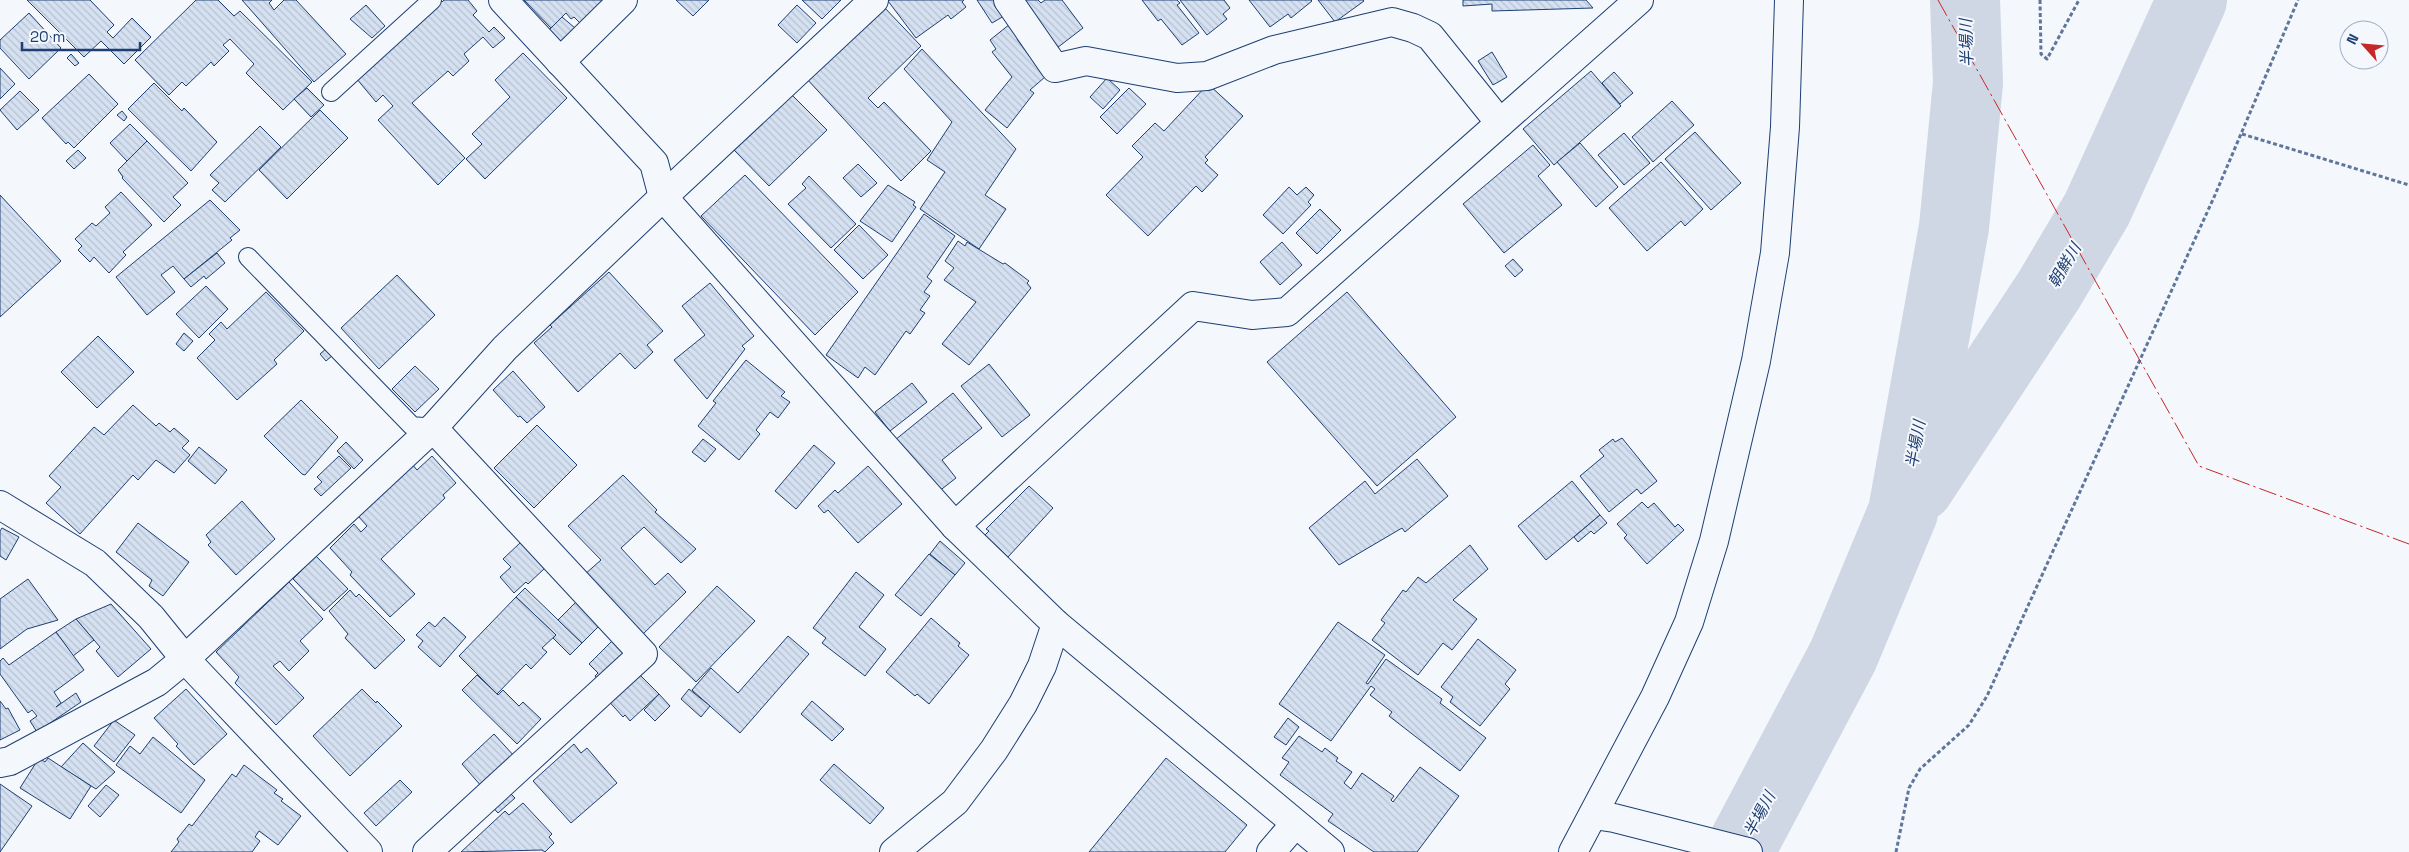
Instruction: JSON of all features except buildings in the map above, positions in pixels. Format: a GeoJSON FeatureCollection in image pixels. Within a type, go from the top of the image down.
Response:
{"type":"FeatureCollection","features":[{"type":"Feature","properties":{"kind":"street"},"geometry":{"type":"LineString","coordinates":[[503,0],[654,163],[663,197],[955,526],[1056,624],[1330,852]]}},
{"type":"Feature","properties":{"kind":"street"},"geometry":{"type":"LineString","coordinates":[[560,62],[623,0]]}},
{"type":"Feature","properties":{"kind":"street"},"geometry":{"type":"LineString","coordinates":[[0,763],[10,761],[157,682],[185,659],[433,428],[505,348],[874,0]]}},
{"type":"Feature","properties":{"kind":"street"},"geometry":{"type":"LineString","coordinates":[[1008,0],[1055,68],[1086,61],[1177,78],[1207,76],[1274,50],[1392,22],[1414,28],[1430,36],[1500,123]]}},
{"type":"Feature","properties":{"kind":"street"},"geometry":{"type":"LineString","coordinates":[[955,526],[1193,306],[1252,315],[1287,312],[1639,0]]}},
{"type":"Feature","properties":{"kind":"street"},"geometry":{"type":"LineString","coordinates":[[1572,852],[1604,816],[1689,622],[1714,541],[1756,361],[1775,253],[1785,127],[1789,0]]}},
{"type":"Feature","properties":{"kind":"street"},"geometry":{"type":"LineString","coordinates":[[427,852],[643,654],[433,428]]}},
{"type":"Feature","properties":{"kind":"street"},"geometry":{"type":"LineString","coordinates":[[0,505],[95,563],[151,617],[185,659],[368,852]]}},
{"type":"Feature","properties":{"kind":"street"},"geometry":{"type":"LineString","coordinates":[[894,852],[955,802],[994,750],[1023,704],[1038,674],[1056,624]]}},
{"type":"Feature","properties":{"kind":"street"},"geometry":{"type":"LineString","coordinates":[[1604,816],[1748,852]]}},
{"type":"Feature","properties":{"kind":"street"},"geometry":{"type":"LineString","coordinates":[[1271,852],[1295,824]]}},
{"type":"Feature","properties":{"kind":"lane"},"geometry":{"type":"LineString","coordinates":[[331,92],[432,0]]}},
{"type":"Feature","properties":{"kind":"lane"},"geometry":{"type":"LineString","coordinates":[[248,257],[412,426],[433,428]]}},
{"type":"Feature","properties":{"kind":"path"},"geometry":{"type":"LineString","coordinates":[[2040,0],[2041,54],[2047,59],[2079,0]]}},
{"type":"Feature","properties":{"kind":"path"},"geometry":{"type":"LineString","coordinates":[[1896,852],[1909,788],[1920,769],[1969,725],[1987,696],[2242,134],[2298,0]]}},
{"type":"Feature","properties":{"kind":"path"},"geometry":{"type":"LineString","coordinates":[[2242,134],[2409,185]]}},
{"type":"Feature","properties":{"kind":"waterway","name":"半場川"},"geometry":{"type":"LineString","coordinates":[[1739,852],[1843,656],[1903,512],[1954,227],[1968,83],[1965,0]]}},
{"type":"Feature","properties":{"kind":"waterway","name":"朝鮮川"},"geometry":{"type":"LineString","coordinates":[[1919,487],[2049,290],[2097,209],[2192,0]]}},
{"type":"Feature","properties":{"kind":"power"},"geometry":{"type":"LineString","coordinates":[[1938,0],[2199,466],[2409,544]]}}]}
